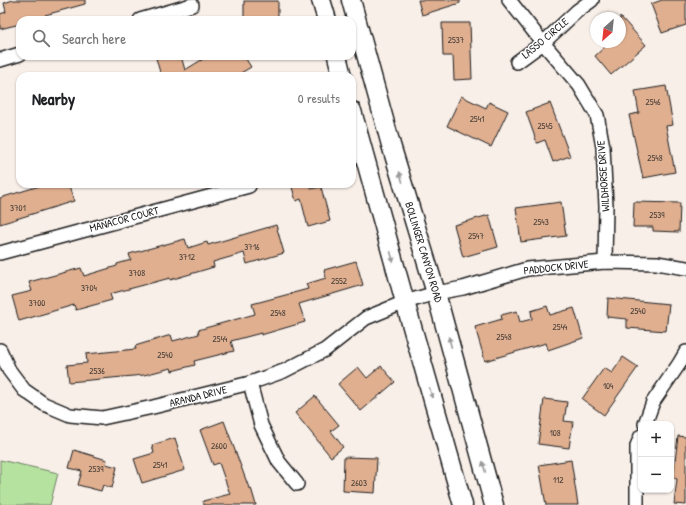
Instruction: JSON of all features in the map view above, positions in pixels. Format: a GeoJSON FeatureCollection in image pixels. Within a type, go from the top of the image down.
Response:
{"type":"FeatureCollection","features":[{"type":"Feature","properties":{"kind":"main road"},"geometry":{"type":"LineString","coordinates":[[321,0],[326,16]]}},
{"type":"Feature","properties":{"kind":"main road","name":"BOLLINGER CANYON ROAD"},"geometry":{"type":"LineString","coordinates":[[351,0],[355,16]]}},
{"type":"Feature","properties":{"kind":"main road","name":"BOLLINGER CANYON ROAD"},"geometry":{"type":"LineString","coordinates":[[356,18],[391,145],[436,293],[494,505]]}},
{"type":"Feature","properties":{"kind":"main road"},"geometry":{"type":"LineString","coordinates":[[338,60],[341,72]]}},
{"type":"Feature","properties":{"kind":"main road"},"geometry":{"type":"LineString","coordinates":[[356,125],[463,505]]}},
{"type":"Feature","properties":{"kind":"street","name":"WILDHORSE DRIVE"},"geometry":{"type":"LineString","coordinates":[[509,0],[579,85],[596,115],[603,147],[606,206],[605,262]]}},
{"type":"Feature","properties":{"kind":"street","name":"LASSO CIRCLE"},"geometry":{"type":"LineString","coordinates":[[518,62],[543,43],[577,11],[592,0]]}},
{"type":"Feature","properties":{"kind":"street"},"geometry":{"type":"LineString","coordinates":[[154,16],[192,5]]}},
{"type":"Feature","properties":{"kind":"street"},"geometry":{"type":"LineString","coordinates":[[0,60],[16,55]]}},
{"type":"Feature","properties":{"kind":"street","name":"MANACOR COURT"},"geometry":{"type":"LineString","coordinates":[[0,253],[242,188]]}},
{"type":"Feature","properties":{"kind":"street","name":"PADDOCK DRIVE"},"geometry":{"type":"LineString","coordinates":[[405,302],[436,293],[463,288],[527,268],[605,262],[657,263],[686,268]]}},
{"type":"Feature","properties":{"kind":"street","name":"ARANDA DRIVE"},"geometry":{"type":"LineString","coordinates":[[0,350],[9,370],[24,390],[44,404],[70,415],[102,418],[250,383],[284,371],[325,350],[366,318],[405,302]]}},
{"type":"Feature","properties":{"kind":"street"},"geometry":{"type":"LineString","coordinates":[[646,421],[653,402],[686,352]]}},
{"type":"Feature","properties":{"kind":"street"},"geometry":{"type":"LineString","coordinates":[[250,383],[262,425],[279,462],[297,484]]}},
{"type":"Feature","properties":{"kind":"street"},"geometry":{"type":"LineString","coordinates":[[637,505],[638,444]]}},
{"type":"Feature","properties":{"kind":"green space"},"geometry":{"type":"Polygon","coordinates":[[[0,460],[58,473],[50,505],[0,505],[0,460]]]}},
{"type":"Feature","properties":{"kind":"building"},"geometry":{"type":"Polygon","coordinates":[[[13,0],[85,0],[85,4],[45,16],[16,16],[16,25],[0,29],[0,14],[6,12],[4,3],[13,0]]]}},
{"type":"Feature","properties":{"kind":"building"},"geometry":{"type":"Polygon","coordinates":[[[418,0],[460,0],[460,3],[422,15],[418,0]]]}},
{"type":"Feature","properties":{"kind":"building"},"geometry":{"type":"Polygon","coordinates":[[[662,0],[686,0],[686,25],[662,33],[651,4],[662,0]]]}},
{"type":"Feature","properties":{"kind":"building"},"geometry":{"type":"Polygon","coordinates":[[[244,1],[278,1],[278,16],[244,16],[244,1]]]}},
{"type":"Feature","properties":{"kind":"building"},"geometry":{"type":"Polygon","coordinates":[[[442,23],[470,23],[472,79],[454,80],[453,56],[443,56],[442,23]]]}},
{"type":"Feature","properties":{"kind":"building"},"geometry":{"type":"Polygon","coordinates":[[[626,23],[646,45],[611,75],[595,56],[604,48],[626,48],[626,23]]]}},
{"type":"Feature","properties":{"kind":"building"},"geometry":{"type":"Polygon","coordinates":[[[157,60],[182,60],[185,70],[201,60],[247,60],[251,67],[243,72],[160,72],[157,60]]]}},
{"type":"Feature","properties":{"kind":"building"},"geometry":{"type":"Polygon","coordinates":[[[666,86],[673,125],[666,126],[675,172],[643,178],[629,115],[639,113],[635,91],[666,86]]]}},
{"type":"Feature","properties":{"kind":"building"},"geometry":{"type":"Polygon","coordinates":[[[461,96],[486,108],[489,102],[508,111],[491,147],[447,126],[461,96]]]}},
{"type":"Feature","properties":{"kind":"building"},"geometry":{"type":"Polygon","coordinates":[[[550,103],[570,156],[553,162],[545,140],[537,143],[526,112],[550,103]]]}},
{"type":"Feature","properties":{"kind":"building"},"geometry":{"type":"Polygon","coordinates":[[[33,188],[69,188],[74,201],[0,224],[0,198],[33,188]]]}},
{"type":"Feature","properties":{"kind":"building"},"geometry":{"type":"Polygon","coordinates":[[[292,188],[321,188],[330,221],[308,227],[301,199],[296,201],[292,188]]]}},
{"type":"Feature","properties":{"kind":"building"},"geometry":{"type":"Polygon","coordinates":[[[561,202],[566,236],[521,242],[516,208],[561,202]]]}},
{"type":"Feature","properties":{"kind":"building"},"geometry":{"type":"Polygon","coordinates":[[[634,202],[680,203],[679,232],[653,231],[653,227],[633,227],[634,202]]]}},
{"type":"Feature","properties":{"kind":"building"},"geometry":{"type":"Polygon","coordinates":[[[489,215],[498,247],[463,257],[454,225],[489,215]]]}},
{"type":"Feature","properties":{"kind":"building"},"geometry":{"type":"Polygon","coordinates":[[[276,225],[284,253],[247,264],[244,253],[213,262],[214,267],[170,280],[170,278],[110,294],[112,300],[76,310],[74,305],[19,321],[12,296],[32,291],[29,282],[81,268],[84,276],[131,260],[129,254],[185,239],[188,248],[207,242],[208,245],[276,225]]]}},
{"type":"Feature","properties":{"kind":"building"},"geometry":{"type":"Polygon","coordinates":[[[356,261],[363,285],[299,304],[305,322],[261,335],[261,333],[231,341],[234,351],[194,361],[195,365],[172,371],[171,368],[144,375],[69,382],[67,365],[87,363],[86,354],[136,349],[135,346],[171,335],[173,341],[199,334],[198,330],[255,314],[252,304],[308,289],[306,284],[326,278],[324,270],[356,261]]]}},
{"type":"Feature","properties":{"kind":"building"},"geometry":{"type":"Polygon","coordinates":[[[608,298],[669,304],[666,331],[627,328],[627,319],[607,317],[608,298]]]}},
{"type":"Feature","properties":{"kind":"building"},"geometry":{"type":"Polygon","coordinates":[[[547,306],[550,315],[574,308],[583,338],[548,350],[546,343],[485,361],[475,327],[502,319],[501,315],[517,311],[520,322],[532,319],[531,311],[547,306]]]}},
{"type":"Feature","properties":{"kind":"building"},"geometry":{"type":"Polygon","coordinates":[[[623,357],[638,367],[604,415],[582,399],[604,368],[612,373],[623,357]]]}},
{"type":"Feature","properties":{"kind":"building"},"geometry":{"type":"Polygon","coordinates":[[[381,366],[395,382],[361,411],[338,384],[358,367],[367,378],[381,366]]]}},
{"type":"Feature","properties":{"kind":"building"},"geometry":{"type":"Polygon","coordinates":[[[315,396],[339,425],[331,431],[343,447],[331,457],[295,413],[315,396]]]}},
{"type":"Feature","properties":{"kind":"building"},"geometry":{"type":"Polygon","coordinates":[[[544,399],[567,402],[564,421],[573,422],[569,448],[538,444],[544,399]]]}},
{"type":"Feature","properties":{"kind":"building"},"geometry":{"type":"Polygon","coordinates":[[[224,421],[249,488],[251,488],[256,505],[204,505],[203,501],[230,494],[219,463],[213,465],[200,430],[224,421]]]}},
{"type":"Feature","properties":{"kind":"building"},"geometry":{"type":"Polygon","coordinates":[[[678,436],[686,437],[686,505],[674,504],[677,479],[674,478],[678,436]]]}},
{"type":"Feature","properties":{"kind":"building"},"geometry":{"type":"Polygon","coordinates":[[[175,438],[185,470],[142,483],[134,459],[154,453],[152,445],[175,438]]]}},
{"type":"Feature","properties":{"kind":"building"},"geometry":{"type":"Polygon","coordinates":[[[74,450],[107,460],[106,464],[117,467],[112,488],[103,485],[101,491],[78,485],[82,471],[69,468],[74,450]]]}},
{"type":"Feature","properties":{"kind":"building"},"geometry":{"type":"Polygon","coordinates":[[[344,457],[377,458],[375,493],[343,491],[344,457]]]}},
{"type":"Feature","properties":{"kind":"building"},"geometry":{"type":"Polygon","coordinates":[[[571,460],[578,505],[546,505],[539,465],[571,460]]]}}]}
